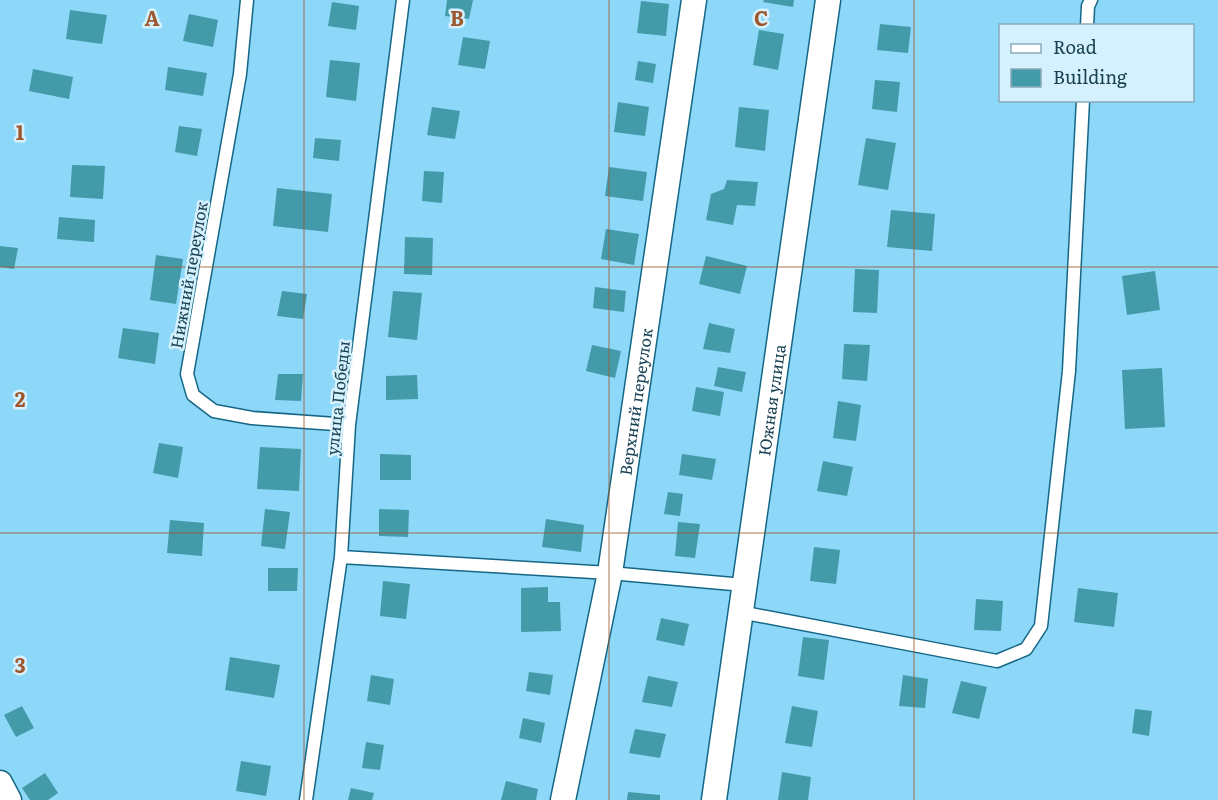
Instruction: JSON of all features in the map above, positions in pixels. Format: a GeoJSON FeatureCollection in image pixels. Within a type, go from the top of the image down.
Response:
{"type":"FeatureCollection","features":[{"type":"Feature","properties":{"kind":"street","name":"Верхний переулок"},"geometry":{"type":"LineString","coordinates":[[563,800],[610,573],[694,0]]}},
{"type":"Feature","properties":{"kind":"street","name":"Южная улица"},"geometry":{"type":"LineString","coordinates":[[714,800],[828,0]]}},
{"type":"Feature","properties":{"kind":"street"},"geometry":{"type":"LineString","coordinates":[[0,783],[9,800]]}},
{"type":"Feature","properties":{"kind":"lane","name":"Нижний переулок"},"geometry":{"type":"LineString","coordinates":[[247,0],[240,74],[187,374],[194,395],[214,411],[252,418],[349,425]]}},
{"type":"Feature","properties":{"kind":"lane","name":"улица Победы"},"geometry":{"type":"LineString","coordinates":[[306,800],[341,557],[349,425],[403,0]]}},
{"type":"Feature","properties":{"kind":"lane"},"geometry":{"type":"LineString","coordinates":[[1087,24],[1088,6],[1091,0]]}},
{"type":"Feature","properties":{"kind":"lane"},"geometry":{"type":"LineString","coordinates":[[740,612],[997,661],[1026,649],[1041,627],[1069,371],[1083,102]]}},
{"type":"Feature","properties":{"kind":"lane"},"geometry":{"type":"LineString","coordinates":[[341,557],[610,573],[744,585]]}},
{"type":"Feature","properties":{"kind":"building"},"geometry":{"type":"Polygon","coordinates":[[[447,0],[473,0],[469,19],[445,16],[447,0]]]}},
{"type":"Feature","properties":{"kind":"building"},"geometry":{"type":"Polygon","coordinates":[[[764,0],[794,0],[793,7],[763,2],[764,0]]]}},
{"type":"Feature","properties":{"kind":"building"},"geometry":{"type":"Polygon","coordinates":[[[641,1],[669,4],[666,36],[637,33],[641,1]]]}},
{"type":"Feature","properties":{"kind":"building"},"geometry":{"type":"Polygon","coordinates":[[[332,2],[359,6],[356,30],[328,26],[332,2]]]}},
{"type":"Feature","properties":{"kind":"building"},"geometry":{"type":"Polygon","coordinates":[[[70,10],[107,15],[102,44],[66,39],[70,10]]]}},
{"type":"Feature","properties":{"kind":"building"},"geometry":{"type":"Polygon","coordinates":[[[189,14],[218,20],[213,47],[183,41],[189,14]]]}},
{"type":"Feature","properties":{"kind":"building"},"geometry":{"type":"Polygon","coordinates":[[[880,24],[911,27],[908,53],[877,50],[880,24]]]}},
{"type":"Feature","properties":{"kind":"building"},"geometry":{"type":"Polygon","coordinates":[[[759,30],[784,34],[778,70],[753,65],[759,30]]]}},
{"type":"Feature","properties":{"kind":"building"},"geometry":{"type":"Polygon","coordinates":[[[463,37],[490,41],[485,69],[458,65],[463,37]]]}},
{"type":"Feature","properties":{"kind":"building"},"geometry":{"type":"Polygon","coordinates":[[[330,60],[360,63],[356,101],[326,97],[330,60]]]}},
{"type":"Feature","properties":{"kind":"building"},"geometry":{"type":"Polygon","coordinates":[[[638,61],[656,64],[653,83],[635,80],[638,61]]]}},
{"type":"Feature","properties":{"kind":"building"},"geometry":{"type":"Polygon","coordinates":[[[168,67],[207,73],[203,96],[165,90],[168,67]]]}},
{"type":"Feature","properties":{"kind":"building"},"geometry":{"type":"Polygon","coordinates":[[[33,69],[73,77],[69,99],[29,91],[33,69]]]}},
{"type":"Feature","properties":{"kind":"building"},"geometry":{"type":"Polygon","coordinates":[[[875,80],[900,82],[897,112],[872,109],[875,80]]]}},
{"type":"Feature","properties":{"kind":"building"},"geometry":{"type":"Polygon","coordinates":[[[618,102],[649,107],[645,136],[614,132],[618,102]]]}},
{"type":"Feature","properties":{"kind":"building"},"geometry":{"type":"Polygon","coordinates":[[[432,107],[460,111],[455,139],[427,135],[432,107]]]}},
{"type":"Feature","properties":{"kind":"building"},"geometry":{"type":"Polygon","coordinates":[[[739,107],[769,110],[765,151],[735,147],[739,107]]]}},
{"type":"Feature","properties":{"kind":"building"},"geometry":{"type":"Polygon","coordinates":[[[179,126],[202,129],[197,156],[175,152],[179,126]]]}},
{"type":"Feature","properties":{"kind":"building"},"geometry":{"type":"Polygon","coordinates":[[[315,138],[341,140],[339,161],[313,158],[315,138]]]}},
{"type":"Feature","properties":{"kind":"building"},"geometry":{"type":"Polygon","coordinates":[[[866,138],[896,143],[888,190],[858,185],[866,138]]]}},
{"type":"Feature","properties":{"kind":"building"},"geometry":{"type":"Polygon","coordinates":[[[72,165],[105,166],[103,199],[70,197],[72,165]]]}},
{"type":"Feature","properties":{"kind":"building"},"geometry":{"type":"Polygon","coordinates":[[[609,167],[647,172],[643,201],[605,196],[609,167]]]}},
{"type":"Feature","properties":{"kind":"building"},"geometry":{"type":"Polygon","coordinates":[[[424,171],[444,172],[442,203],[422,201],[424,171]]]}},
{"type":"Feature","properties":{"kind":"building"},"geometry":{"type":"Polygon","coordinates":[[[727,180],[758,182],[755,206],[737,205],[733,225],[706,220],[711,194],[724,189],[727,180]]]}},
{"type":"Feature","properties":{"kind":"building"},"geometry":{"type":"Polygon","coordinates":[[[277,188],[332,194],[328,232],[273,226],[277,188]]]}},
{"type":"Feature","properties":{"kind":"building"},"geometry":{"type":"Polygon","coordinates":[[[891,210],[935,214],[932,251],[887,247],[891,210]]]}},
{"type":"Feature","properties":{"kind":"building"},"geometry":{"type":"Polygon","coordinates":[[[59,217],[95,220],[94,242],[57,239],[59,217]]]}},
{"type":"Feature","properties":{"kind":"building"},"geometry":{"type":"Polygon","coordinates":[[[606,229],[639,234],[634,265],[601,259],[606,229]]]}},
{"type":"Feature","properties":{"kind":"building"},"geometry":{"type":"Polygon","coordinates":[[[405,237],[433,238],[432,275],[404,274],[405,237]]]}},
{"type":"Feature","properties":{"kind":"building"},"geometry":{"type":"Polygon","coordinates":[[[0,246],[18,248],[14,269],[0,267],[0,246]]]}},
{"type":"Feature","properties":{"kind":"building"},"geometry":{"type":"Polygon","coordinates":[[[156,255],[183,259],[176,304],[150,300],[156,255]]]}},
{"type":"Feature","properties":{"kind":"building"},"geometry":{"type":"Polygon","coordinates":[[[706,256],[747,266],[740,294],[699,284],[706,256]]]}},
{"type":"Feature","properties":{"kind":"building"},"geometry":{"type":"Polygon","coordinates":[[[855,269],[879,270],[877,313],[853,312],[855,269]]]}},
{"type":"Feature","properties":{"kind":"building"},"geometry":{"type":"Polygon","coordinates":[[[1155,271],[1160,310],[1127,315],[1122,276],[1155,271]]]}},
{"type":"Feature","properties":{"kind":"building"},"geometry":{"type":"Polygon","coordinates":[[[595,287],[626,291],[624,312],[593,308],[595,287]]]}},
{"type":"Feature","properties":{"kind":"building"},"geometry":{"type":"Polygon","coordinates":[[[282,291],[307,294],[303,319],[277,316],[282,291]]]}},
{"type":"Feature","properties":{"kind":"building"},"geometry":{"type":"Polygon","coordinates":[[[393,291],[422,293],[417,340],[388,337],[393,291]]]}},
{"type":"Feature","properties":{"kind":"building"},"geometry":{"type":"Polygon","coordinates":[[[709,323],[735,329],[730,353],[703,349],[709,323]]]}},
{"type":"Feature","properties":{"kind":"building"},"geometry":{"type":"Polygon","coordinates":[[[123,328],[159,333],[155,364],[118,358],[123,328]]]}},
{"type":"Feature","properties":{"kind":"building"},"geometry":{"type":"Polygon","coordinates":[[[844,344],[870,345],[867,381],[842,379],[844,344]]]}},
{"type":"Feature","properties":{"kind":"building"},"geometry":{"type":"Polygon","coordinates":[[[592,345],[621,351],[615,378],[586,371],[592,345]]]}},
{"type":"Feature","properties":{"kind":"building"},"geometry":{"type":"Polygon","coordinates":[[[718,367],[746,372],[742,392],[714,386],[718,367]]]}},
{"type":"Feature","properties":{"kind":"building"},"geometry":{"type":"Polygon","coordinates":[[[1162,368],[1165,427],[1125,429],[1122,370],[1162,368]]]}},
{"type":"Feature","properties":{"kind":"building"},"geometry":{"type":"Polygon","coordinates":[[[278,374],[303,374],[301,401],[275,400],[278,374]]]}},
{"type":"Feature","properties":{"kind":"building"},"geometry":{"type":"Polygon","coordinates":[[[417,375],[418,399],[386,400],[386,376],[417,375]]]}},
{"type":"Feature","properties":{"kind":"building"},"geometry":{"type":"Polygon","coordinates":[[[696,387],[724,392],[720,416],[692,411],[696,387]]]}},
{"type":"Feature","properties":{"kind":"building"},"geometry":{"type":"Polygon","coordinates":[[[838,401],[861,405],[856,441],[833,438],[838,401]]]}},
{"type":"Feature","properties":{"kind":"building"},"geometry":{"type":"Polygon","coordinates":[[[159,443],[183,447],[178,478],[153,473],[159,443]]]}},
{"type":"Feature","properties":{"kind":"building"},"geometry":{"type":"Polygon","coordinates":[[[260,447],[301,449],[299,491],[257,489],[260,447]]]}},
{"type":"Feature","properties":{"kind":"building"},"geometry":{"type":"Polygon","coordinates":[[[380,454],[411,455],[411,480],[380,480],[380,454]]]}},
{"type":"Feature","properties":{"kind":"building"},"geometry":{"type":"Polygon","coordinates":[[[682,454],[716,459],[712,480],[679,475],[682,454]]]}},
{"type":"Feature","properties":{"kind":"building"},"geometry":{"type":"Polygon","coordinates":[[[823,461],[853,467],[847,496],[817,491],[823,461]]]}},
{"type":"Feature","properties":{"kind":"building"},"geometry":{"type":"Polygon","coordinates":[[[668,492],[683,494],[680,516],[664,514],[668,492]]]}},
{"type":"Feature","properties":{"kind":"building"},"geometry":{"type":"Polygon","coordinates":[[[265,509],[290,512],[285,549],[261,546],[265,509]]]}},
{"type":"Feature","properties":{"kind":"building"},"geometry":{"type":"Polygon","coordinates":[[[379,509],[409,510],[408,537],[379,536],[379,509]]]}},
{"type":"Feature","properties":{"kind":"building"},"geometry":{"type":"Polygon","coordinates":[[[546,519],[584,525],[581,552],[542,547],[546,519]]]}},
{"type":"Feature","properties":{"kind":"building"},"geometry":{"type":"Polygon","coordinates":[[[170,520],[204,523],[202,556],[167,553],[170,520]]]}},
{"type":"Feature","properties":{"kind":"building"},"geometry":{"type":"Polygon","coordinates":[[[678,522],[700,524],[695,558],[675,556],[678,522]]]}},
{"type":"Feature","properties":{"kind":"building"},"geometry":{"type":"Polygon","coordinates":[[[814,547],[840,550],[836,584],[810,581],[814,547]]]}},
{"type":"Feature","properties":{"kind":"building"},"geometry":{"type":"Polygon","coordinates":[[[268,568],[298,568],[297,591],[268,591],[268,568]]]}},
{"type":"Feature","properties":{"kind":"building"},"geometry":{"type":"Polygon","coordinates":[[[383,581],[410,584],[406,619],[380,616],[383,581]]]}},
{"type":"Feature","properties":{"kind":"building"},"geometry":{"type":"Polygon","coordinates":[[[548,587],[548,602],[560,602],[561,631],[521,632],[521,588],[548,587]]]}},
{"type":"Feature","properties":{"kind":"building"},"geometry":{"type":"Polygon","coordinates":[[[1078,588],[1118,593],[1114,627],[1074,622],[1078,588]]]}},
{"type":"Feature","properties":{"kind":"building"},"geometry":{"type":"Polygon","coordinates":[[[976,599],[1003,601],[1001,631],[974,630],[976,599]]]}},
{"type":"Feature","properties":{"kind":"building"},"geometry":{"type":"Polygon","coordinates":[[[661,618],[689,624],[684,646],[656,640],[661,618]]]}},
{"type":"Feature","properties":{"kind":"building"},"geometry":{"type":"Polygon","coordinates":[[[803,637],[829,640],[824,680],[798,676],[803,637]]]}},
{"type":"Feature","properties":{"kind":"building"},"geometry":{"type":"Polygon","coordinates":[[[230,657],[280,665],[274,698],[225,690],[230,657]]]}},
{"type":"Feature","properties":{"kind":"building"},"geometry":{"type":"Polygon","coordinates":[[[529,672],[553,675],[550,695],[526,691],[529,672]]]}},
{"type":"Feature","properties":{"kind":"building"},"geometry":{"type":"Polygon","coordinates":[[[371,675],[394,679],[390,705],[367,701],[371,675]]]}},
{"type":"Feature","properties":{"kind":"building"},"geometry":{"type":"Polygon","coordinates":[[[903,675],[928,679],[925,708],[899,706],[903,675]]]}},
{"type":"Feature","properties":{"kind":"building"},"geometry":{"type":"Polygon","coordinates":[[[648,676],[678,682],[672,707],[642,702],[648,676]]]}},
{"type":"Feature","properties":{"kind":"building"},"geometry":{"type":"Polygon","coordinates":[[[961,681],[987,687],[979,719],[952,713],[961,681]]]}},
{"type":"Feature","properties":{"kind":"building"},"geometry":{"type":"Polygon","coordinates":[[[22,706],[34,728],[16,737],[4,715],[22,706]]]}},
{"type":"Feature","properties":{"kind":"building"},"geometry":{"type":"Polygon","coordinates":[[[792,706],[818,711],[812,747],[785,743],[792,706]]]}},
{"type":"Feature","properties":{"kind":"building"},"geometry":{"type":"Polygon","coordinates":[[[1135,709],[1152,711],[1149,736],[1132,733],[1135,709]]]}},
{"type":"Feature","properties":{"kind":"building"},"geometry":{"type":"Polygon","coordinates":[[[523,718],[545,723],[541,743],[519,738],[523,718]]]}},
{"type":"Feature","properties":{"kind":"building"},"geometry":{"type":"Polygon","coordinates":[[[635,729],[666,734],[660,758],[629,753],[635,729]]]}},
{"type":"Feature","properties":{"kind":"building"},"geometry":{"type":"Polygon","coordinates":[[[366,742],[384,745],[380,770],[362,768],[366,742]]]}},
{"type":"Feature","properties":{"kind":"building"},"geometry":{"type":"Polygon","coordinates":[[[241,761],[271,766],[266,796],[236,791],[241,761]]]}},
{"type":"Feature","properties":{"kind":"building"},"geometry":{"type":"Polygon","coordinates":[[[782,772],[811,777],[808,800],[778,800],[782,772]]]}},
{"type":"Feature","properties":{"kind":"building"},"geometry":{"type":"Polygon","coordinates":[[[45,773],[58,793],[48,800],[30,800],[22,788],[45,773]]]}},
{"type":"Feature","properties":{"kind":"building"},"geometry":{"type":"Polygon","coordinates":[[[506,781],[538,789],[536,800],[501,800],[506,781]]]}},
{"type":"Feature","properties":{"kind":"building"},"geometry":{"type":"Polygon","coordinates":[[[351,788],[374,793],[372,800],[348,800],[351,788]]]}},
{"type":"Feature","properties":{"kind":"building"},"geometry":{"type":"Polygon","coordinates":[[[628,792],[660,795],[660,800],[627,800],[628,792]]]}}]}
